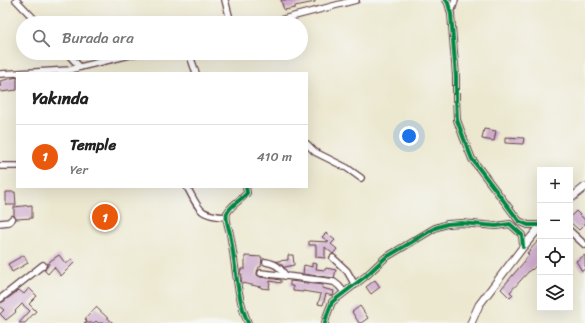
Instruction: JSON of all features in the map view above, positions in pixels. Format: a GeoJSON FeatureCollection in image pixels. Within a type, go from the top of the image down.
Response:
{"type":"FeatureCollection","features":[{"type":"Feature","properties":{"kind":"street"},"geometry":{"type":"LineString","coordinates":[[16,0],[31,16]]}},
{"type":"Feature","properties":{"kind":"street"},"geometry":{"type":"LineString","coordinates":[[225,0],[229,16]]}},
{"type":"Feature","properties":{"kind":"street"},"geometry":{"type":"LineString","coordinates":[[294,16],[356,0]]}},
{"type":"Feature","properties":{"kind":"street"},"geometry":{"type":"LineString","coordinates":[[446,0],[451,14],[456,76],[457,120],[472,159],[519,221],[528,225],[537,226]]}},
{"type":"Feature","properties":{"kind":"street"},"geometry":{"type":"LineString","coordinates":[[451,14],[455,0]]}},
{"type":"Feature","properties":{"kind":"street"},"geometry":{"type":"LineString","coordinates":[[74,60],[80,67]]}},
{"type":"Feature","properties":{"kind":"street"},"geometry":{"type":"LineString","coordinates":[[35,72],[70,70],[109,60]]}},
{"type":"Feature","properties":{"kind":"street"},"geometry":{"type":"LineString","coordinates":[[191,60],[196,72]]}},
{"type":"Feature","properties":{"kind":"street"},"geometry":{"type":"LineString","coordinates":[[0,74],[16,73]]}},
{"type":"Feature","properties":{"kind":"street"},"geometry":{"type":"LineString","coordinates":[[308,145],[315,152],[347,168],[361,178]]}},
{"type":"Feature","properties":{"kind":"street"},"geometry":{"type":"LineString","coordinates":[[0,166],[16,166]]}},
{"type":"Feature","properties":{"kind":"street"},"geometry":{"type":"LineString","coordinates":[[573,197],[585,187]]}},
{"type":"Feature","properties":{"kind":"street"},"geometry":{"type":"LineString","coordinates":[[188,188],[203,212],[210,216],[226,217]]}},
{"type":"Feature","properties":{"kind":"street"},"geometry":{"type":"LineString","coordinates":[[246,188],[247,193],[226,217],[239,290],[248,323]]}},
{"type":"Feature","properties":{"kind":"street"},"geometry":{"type":"LineString","coordinates":[[0,223],[9,222],[12,219]]}},
{"type":"Feature","properties":{"kind":"street"},"geometry":{"type":"LineString","coordinates":[[325,323],[332,302],[366,276],[385,258],[435,228],[446,224],[461,223],[496,226],[510,224],[522,235],[523,247]]}},
{"type":"Feature","properties":{"kind":"street"},"geometry":{"type":"LineString","coordinates":[[470,323],[479,305],[537,230]]}},
{"type":"Feature","properties":{"kind":"street"},"geometry":{"type":"LineString","coordinates":[[573,234],[585,245]]}},
{"type":"Feature","properties":{"kind":"street"},"geometry":{"type":"LineString","coordinates":[[333,258],[347,271],[355,285]]}},
{"type":"Feature","properties":{"kind":"street"},"geometry":{"type":"LineString","coordinates":[[266,262],[279,267],[286,276]]}},
{"type":"Feature","properties":{"kind":"street"},"geometry":{"type":"LineString","coordinates":[[0,299],[44,265]]}},
{"type":"Feature","properties":{"kind":"street"},"geometry":{"type":"LineString","coordinates":[[261,273],[334,282],[344,292]]}},
{"type":"Feature","properties":{"kind":"building"},"geometry":{"type":"Polygon","coordinates":[[[281,0],[315,0],[315,2],[284,10],[281,0]]]}},
{"type":"Feature","properties":{"kind":"building"},"geometry":{"type":"Polygon","coordinates":[[[16,77],[16,90],[1,92],[0,81],[16,77]]]}},
{"type":"Feature","properties":{"kind":"building"},"geometry":{"type":"Polygon","coordinates":[[[484,129],[496,131],[494,141],[482,139],[484,129]]]}},
{"type":"Feature","properties":{"kind":"building"},"geometry":{"type":"Polygon","coordinates":[[[505,137],[524,138],[523,144],[505,143],[505,137]]]}},
{"type":"Feature","properties":{"kind":"building"},"geometry":{"type":"Polygon","coordinates":[[[6,192],[15,192],[16,205],[6,205],[6,192]]]}},
{"type":"Feature","properties":{"kind":"building"},"geometry":{"type":"Polygon","coordinates":[[[32,205],[32,218],[16,219],[14,215],[14,207],[32,205]]]}},
{"type":"Feature","properties":{"kind":"building"},"geometry":{"type":"Polygon","coordinates":[[[576,211],[585,220],[585,224],[579,230],[573,225],[573,214],[576,211]]]}},
{"type":"Feature","properties":{"kind":"building"},"geometry":{"type":"Polygon","coordinates":[[[326,233],[335,240],[331,244],[337,249],[333,254],[325,247],[325,258],[316,257],[316,245],[309,245],[309,241],[329,242],[322,237],[326,233]]]}},
{"type":"Feature","properties":{"kind":"building"},"geometry":{"type":"Polygon","coordinates":[[[537,242],[537,264],[510,292],[513,295],[510,298],[501,289],[524,262],[529,255],[527,253],[537,242]]]}},
{"type":"Feature","properties":{"kind":"building"},"geometry":{"type":"Polygon","coordinates":[[[24,255],[28,263],[12,272],[8,264],[24,255]]]}},
{"type":"Feature","properties":{"kind":"building"},"geometry":{"type":"Polygon","coordinates":[[[59,255],[66,264],[72,259],[75,262],[61,276],[54,267],[48,274],[44,270],[50,261],[59,255]]]}},
{"type":"Feature","properties":{"kind":"building"},"geometry":{"type":"Polygon","coordinates":[[[288,255],[293,255],[294,265],[285,268],[277,261],[288,260],[288,255]]]}},
{"type":"Feature","properties":{"kind":"building"},"geometry":{"type":"Polygon","coordinates":[[[585,255],[585,269],[582,271],[576,261],[585,255]]]}},
{"type":"Feature","properties":{"kind":"building"},"geometry":{"type":"Polygon","coordinates":[[[245,256],[262,257],[261,267],[259,267],[257,275],[260,277],[281,280],[281,283],[270,281],[269,289],[242,283],[242,274],[240,273],[241,269],[245,269],[245,256]]]}},
{"type":"Feature","properties":{"kind":"building"},"geometry":{"type":"Polygon","coordinates":[[[312,263],[317,264],[316,269],[325,270],[326,268],[336,270],[334,278],[303,274],[304,265],[312,267],[312,263]]]}},
{"type":"Feature","properties":{"kind":"building"},"geometry":{"type":"Polygon","coordinates":[[[375,280],[380,287],[371,294],[366,287],[375,280]]]}},
{"type":"Feature","properties":{"kind":"building"},"geometry":{"type":"Polygon","coordinates":[[[290,281],[323,285],[322,288],[334,291],[333,296],[326,294],[323,305],[318,304],[321,294],[293,291],[293,286],[290,286],[290,281]]]}},
{"type":"Feature","properties":{"kind":"building"},"geometry":{"type":"Polygon","coordinates":[[[29,288],[37,296],[29,304],[36,311],[25,323],[19,323],[30,311],[22,304],[15,311],[16,312],[6,320],[0,314],[4,310],[0,307],[0,303],[19,290],[24,294],[29,288]]]}},
{"type":"Feature","properties":{"kind":"building"},"geometry":{"type":"Polygon","coordinates":[[[360,306],[368,318],[359,323],[352,312],[360,306]]]}},
{"type":"Feature","properties":{"kind":"building"},"geometry":{"type":"Polygon","coordinates":[[[96,307],[113,323],[98,323],[96,321],[94,323],[84,323],[87,321],[85,319],[96,307]]]}},
{"type":"Feature","properties":{"kind":"cycle path"},"geometry":{"type":"LineString","coordinates":[[446,0],[451,14],[456,76],[457,120],[472,159],[519,221],[528,225],[537,225]]}},
{"type":"Feature","properties":{"kind":"cycle path"},"geometry":{"type":"LineString","coordinates":[[246,188],[247,193],[229,210],[226,218],[241,302],[248,323]]}},
{"type":"Feature","properties":{"kind":"cycle path"},"geometry":{"type":"LineString","coordinates":[[325,323],[332,302],[366,276],[385,258],[435,228],[447,224],[461,223],[496,226],[510,224],[522,235],[523,247]]}},
{"type":"Feature","properties":{"kind":"place","name":"Temple"},"geometry":{"type":"Point","coordinates":[105,217]}}]}
